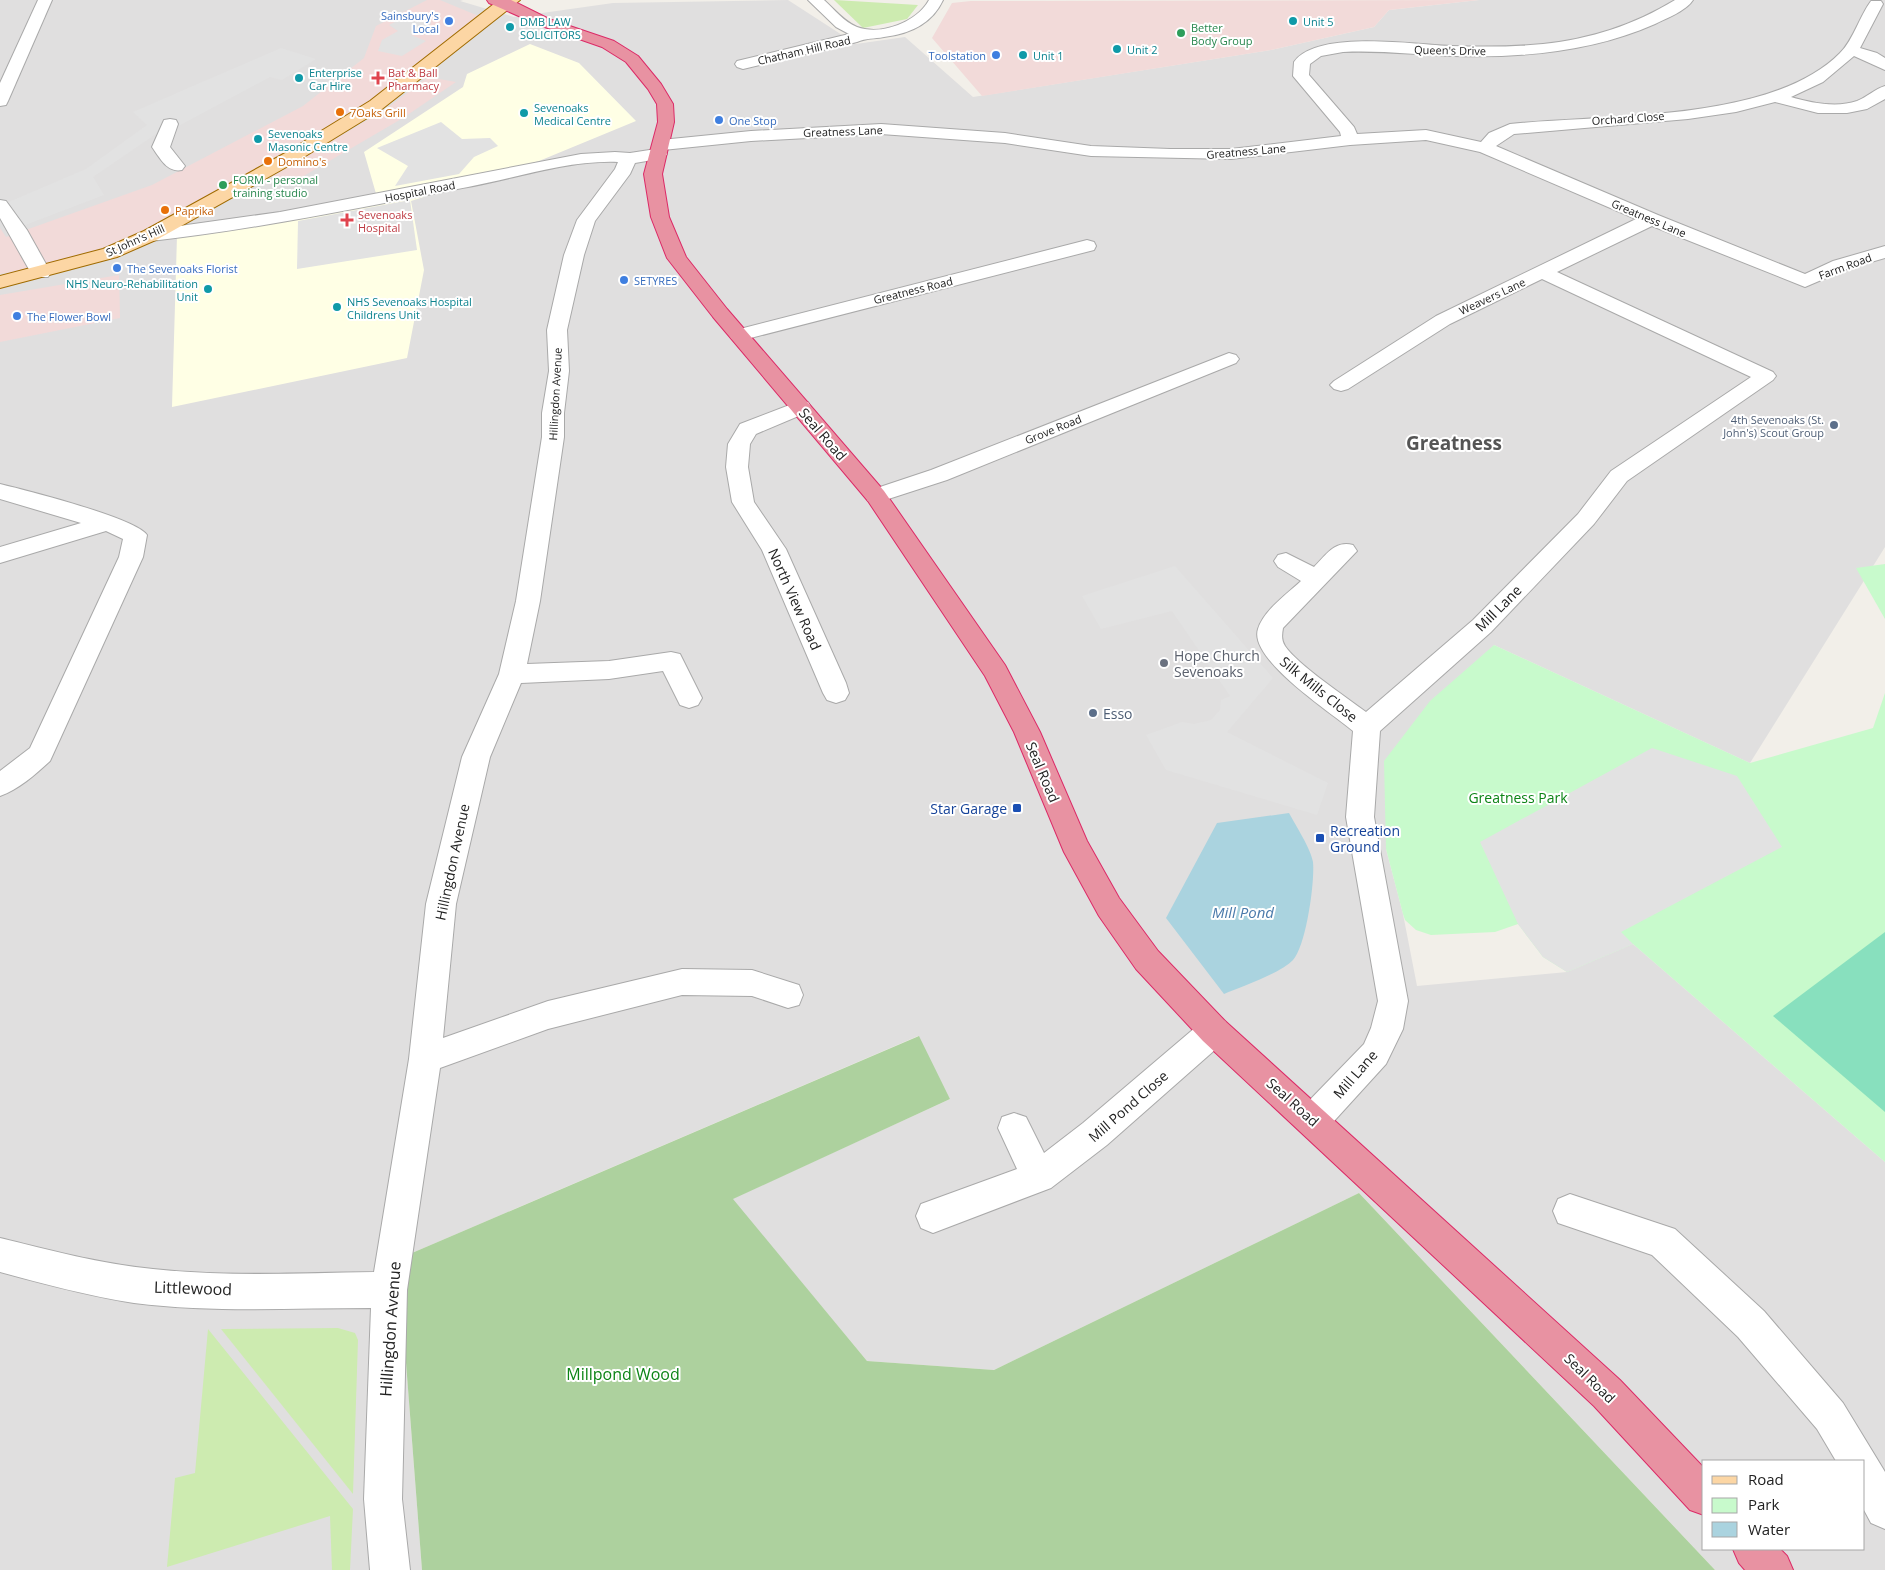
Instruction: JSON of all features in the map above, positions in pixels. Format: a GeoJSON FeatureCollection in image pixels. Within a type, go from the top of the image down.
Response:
{"type":"FeatureCollection","features":[{"type":"Feature","properties":{"kind":"highway","name":"Seal Road"},"geometry":{"type":"LineString","coordinates":[[504,1],[544,22],[599,39],[632,59],[650,79],[664,104],[666,122],[652,174],[657,205],[665,233],[688,274],[876,496],[996,672],[1027,732],[1074,844],[1109,907],[1147,960],[1214,1031],[1314,1120],[1607,1393],[1702,1494]]}},
{"type":"Feature","properties":{"kind":"highway"},"geometry":{"type":"LineString","coordinates":[[1754,1550],[1773,1570]]}},
{"type":"Feature","properties":{"kind":"main road","name":"St John's Hill"},"geometry":{"type":"LineString","coordinates":[[0,282],[41,273],[110,253],[151,235],[293,156],[376,105],[448,50],[504,1]]}},
{"type":"Feature","properties":{"kind":"street"},"geometry":{"type":"LineString","coordinates":[[0,101],[45,0]]}},
{"type":"Feature","properties":{"kind":"street","name":"Chatham Hill Road"},"geometry":{"type":"LineString","coordinates":[[815,0],[850,29],[864,33],[881,32],[912,25],[928,14],[936,0]]}},
{"type":"Feature","properties":{"kind":"street","name":"Queen's Drive"},"geometry":{"type":"LineString","coordinates":[[1350,140],[1348,131],[1301,76],[1302,62],[1316,53],[1330,49],[1363,47],[1454,51],[1524,50],[1565,45],[1610,36],[1634,28],[1662,16],[1686,0]]}},
{"type":"Feature","properties":{"kind":"street","name":"Orchard Close"},"geometry":{"type":"LineString","coordinates":[[1485,148],[1495,137],[1510,129],[1725,110],[1776,97],[1801,88],[1828,72],[1850,50],[1875,3]]}},
{"type":"Feature","properties":{"kind":"street","name":"Chatham Hill Road"},"geometry":{"type":"LineString","coordinates":[[743,64],[851,40],[864,33]]}},
{"type":"Feature","properties":{"kind":"street"},"geometry":{"type":"LineString","coordinates":[[1850,50],[1871,56],[1885,65]]}},
{"type":"Feature","properties":{"kind":"street"},"geometry":{"type":"LineString","coordinates":[[1776,97],[1810,107],[1851,108],[1877,99],[1885,92]]}},
{"type":"Feature","properties":{"kind":"street"},"geometry":{"type":"LineString","coordinates":[[170,124],[161,147],[176,166]]}},
{"type":"Feature","properties":{"kind":"street","name":"Greatness Lane"},"geometry":{"type":"LineString","coordinates":[[659,150],[751,136],[881,129],[1005,138],[1091,151],[1170,154],[1231,154],[1350,140],[1426,135],[1485,148],[1651,219],[1805,281]]}},
{"type":"Feature","properties":{"kind":"street"},"geometry":{"type":"LineString","coordinates":[[629,158],[659,150]]}},
{"type":"Feature","properties":{"kind":"street","name":"Hospital Road"},"geometry":{"type":"LineString","coordinates":[[151,235],[257,222],[566,163],[615,157],[629,158]]}},
{"type":"Feature","properties":{"kind":"street","name":"Hillingdon Avenue"},"geometry":{"type":"LineString","coordinates":[[390,1570],[383,1498],[389,1290],[426,1059],[441,904],[476,756],[512,674],[528,601],[545,506],[558,371],[557,330],[574,254],[586,220],[624,170],[629,158]]}},
{"type":"Feature","properties":{"kind":"street"},"geometry":{"type":"LineString","coordinates":[[0,205],[18,230],[41,273]]}},
{"type":"Feature","properties":{"kind":"street","name":"Weavers Lane"},"geometry":{"type":"LineString","coordinates":[[1340,385],[1443,320],[1479,301],[1544,273],[1651,219]]}},
{"type":"Feature","properties":{"kind":"street","name":"Greatness Road"},"geometry":{"type":"LineString","coordinates":[[739,335],[1087,246]]}},
{"type":"Feature","properties":{"kind":"street","name":"Farm Road"},"geometry":{"type":"LineString","coordinates":[[1805,281],[1840,265],[1885,252]]}},
{"type":"Feature","properties":{"kind":"street","name":"Mill Lane"},"geometry":{"type":"LineString","coordinates":[[1314,1120],[1375,1054],[1387,1029],[1393,1001],[1360,817],[1367,727],[1482,626],[1586,520],[1619,476],[1766,376],[1544,273]]}},
{"type":"Feature","properties":{"kind":"street","name":"Grove Road"},"geometry":{"type":"LineString","coordinates":[[876,496],[939,475],[1230,359]]}},
{"type":"Feature","properties":{"kind":"street","name":"North View Road"},"geometry":{"type":"LineString","coordinates":[[800,407],[748,429],[739,444],[737,467],[743,502],[774,549],[841,684]]}},
{"type":"Feature","properties":{"kind":"street"},"geometry":{"type":"LineString","coordinates":[[0,491],[108,523],[135,535],[131,558],[40,754],[24,769],[0,785]]}},
{"type":"Feature","properties":{"kind":"street"},"geometry":{"type":"LineString","coordinates":[[0,556],[108,523]]}},
{"type":"Feature","properties":{"kind":"street","name":"Silk Mills Close"},"geometry":{"type":"LineString","coordinates":[[1345,551],[1316,578],[1269,629],[1272,648],[1295,671],[1367,727]]}},
{"type":"Feature","properties":{"kind":"street"},"geometry":{"type":"LineString","coordinates":[[1286,561],[1316,578]]}},
{"type":"Feature","properties":{"kind":"street"},"geometry":{"type":"LineString","coordinates":[[512,674],[609,670],[670,661],[688,698]]}},
{"type":"Feature","properties":{"kind":"street"},"geometry":{"type":"LineString","coordinates":[[426,1059],[548,1015],[682,982],[752,983],[788,996]]}},
{"type":"Feature","properties":{"kind":"street","name":"Mill Pond Close"},"geometry":{"type":"LineString","coordinates":[[933,1216],[1039,1177],[1096,1134],[1214,1031]]}},
{"type":"Feature","properties":{"kind":"street"},"geometry":{"type":"LineString","coordinates":[[1014,1128],[1039,1177]]}},
{"type":"Feature","properties":{"kind":"street"},"geometry":{"type":"LineString","coordinates":[[1570,1211],[1663,1241],[1750,1324],[1830,1416],[1855,1460]]}},
{"type":"Feature","properties":{"kind":"street","name":"Littlewood"},"geometry":{"type":"LineString","coordinates":[[0,1255],[100,1280],[154,1287],[199,1290],[389,1290]]}},
{"type":"Feature","properties":{"kind":"street"},"geometry":{"type":"LineString","coordinates":[[1865,1476],[1885,1509]]}},
{"type":"Feature","properties":{"kind":"shaded area"},"geometry":{"type":"Polygon","coordinates":[[[0,0],[463,0],[460,1],[514,17],[613,3],[788,0],[856,44],[905,37],[973,97],[1271,50],[1374,27],[1389,10],[1479,0],[1885,0],[1885,547],[1750,763],[1494,645],[1386,849],[1403,914],[1417,986],[1567,972],[1633,944],[1885,1162],[1885,1570],[1715,1570],[1359,1193],[994,1370],[867,1361],[732,1199],[950,1099],[918,1036],[398,1259],[422,1570],[0,1570],[0,0]]]}},
{"type":"Feature","properties":{"kind":"shaded area"},"geometry":{"type":"Polygon","coordinates":[[[427,0],[440,0],[481,17],[428,64],[283,159],[133,238],[48,266],[0,274],[0,228],[6,237],[152,185],[303,106],[364,58],[376,26],[427,0]]]}},
{"type":"Feature","properties":{"kind":"shaded area"},"geometry":{"type":"Polygon","coordinates":[[[1479,0],[1389,10],[1374,27],[1271,50],[982,96],[932,38],[952,3],[971,1],[1479,0]]]}},
{"type":"Feature","properties":{"kind":"shaded area"},"geometry":{"type":"Polygon","coordinates":[[[410,14],[430,19],[431,24],[411,35],[426,41],[402,56],[378,51],[382,40],[398,31],[389,25],[410,14]]]}},
{"type":"Feature","properties":{"kind":"shaded area","name":"Sevenoaks Hospital"},"geometry":{"type":"Polygon","coordinates":[[[530,44],[579,63],[636,121],[539,161],[411,201],[424,270],[407,358],[172,407],[177,236],[379,204],[364,152],[463,87],[467,74],[530,44]]]}},
{"type":"Feature","properties":{"kind":"shaded area"},"geometry":{"type":"Polygon","coordinates":[[[281,48],[316,59],[282,80],[270,77],[167,132],[169,125],[93,177],[104,195],[20,227],[4,204],[86,169],[147,125],[133,112],[281,48]]]}},
{"type":"Feature","properties":{"kind":"shaded area"},"geometry":{"type":"Polygon","coordinates":[[[428,77],[456,82],[403,118],[302,177],[271,177],[386,109],[428,77]]]}},
{"type":"Feature","properties":{"kind":"shaded area"},"geometry":{"type":"Polygon","coordinates":[[[441,122],[462,139],[490,138],[498,146],[474,157],[459,174],[395,186],[408,166],[377,148],[441,122]]]}},
{"type":"Feature","properties":{"kind":"shaded area"},"geometry":{"type":"Polygon","coordinates":[[[410,200],[417,250],[297,269],[298,221],[410,200]]]}},
{"type":"Feature","properties":{"kind":"shaded area"},"geometry":{"type":"Polygon","coordinates":[[[119,275],[120,318],[0,342],[0,295],[119,275]]]}},
{"type":"Feature","properties":{"kind":"shaded area"},"geometry":{"type":"Polygon","coordinates":[[[1175,566],[1273,678],[1227,732],[1328,783],[1317,815],[1166,770],[1146,735],[1182,722],[1194,724],[1211,720],[1220,710],[1221,700],[1230,696],[1172,611],[1101,629],[1082,596],[1175,566]]]}},
{"type":"Feature","properties":{"kind":"shaded area"},"geometry":{"type":"Polygon","coordinates":[[[1652,748],[1737,776],[1782,847],[1621,932],[1633,944],[1567,972],[1543,957],[1518,924],[1480,842],[1652,748]]]}},
{"type":"Feature","properties":{"kind":"green space"},"geometry":{"type":"Polygon","coordinates":[[[834,0],[918,5],[907,19],[863,28],[834,0]]]}},
{"type":"Feature","properties":{"kind":"green space"},"geometry":{"type":"Polygon","coordinates":[[[1885,564],[1885,619],[1856,568],[1885,564]]]}},
{"type":"Feature","properties":{"kind":"green space","name":"Greatness Park"},"geometry":{"type":"Polygon","coordinates":[[[1494,645],[1750,763],[1873,728],[1885,693],[1885,1162],[1633,944],[1567,972],[1543,957],[1518,924],[1495,932],[1431,935],[1416,930],[1405,920],[1386,849],[1384,761],[1430,701],[1494,645]]]}},
{"type":"Feature","properties":{"kind":"green space"},"geometry":{"type":"Polygon","coordinates":[[[1885,932],[1885,1112],[1773,1016],[1885,932]]]}},
{"type":"Feature","properties":{"kind":"green space","name":"Millpond Wood"},"geometry":{"type":"Polygon","coordinates":[[[919,1036],[950,1099],[733,1199],[867,1361],[994,1370],[1359,1193],[1715,1570],[422,1570],[398,1259],[919,1036]]]}},
{"type":"Feature","properties":{"kind":"green space"},"geometry":{"type":"Polygon","coordinates":[[[338,1328],[355,1333],[358,1340],[353,1494],[221,1329],[338,1328]]]}},
{"type":"Feature","properties":{"kind":"green space"},"geometry":{"type":"Polygon","coordinates":[[[208,1329],[353,1509],[350,1570],[332,1570],[330,1516],[167,1567],[175,1478],[195,1473],[208,1329]]]}},
{"type":"Feature","properties":{"kind":"water","name":"Mill Pond"},"geometry":{"type":"Polygon","coordinates":[[[1289,813],[1306,844],[1313,862],[1311,898],[1302,942],[1293,960],[1280,970],[1224,994],[1166,918],[1217,823],[1289,813]]]}},
{"type":"Feature","properties":{"kind":"place","name":"Sainsbury's Local"},"geometry":{"type":"Point","coordinates":[449,21]}},
{"type":"Feature","properties":{"kind":"place","name":"Unit 5"},"geometry":{"type":"Point","coordinates":[1293,21]}},
{"type":"Feature","properties":{"kind":"place","name":"DMB LAW SOLICITORS"},"geometry":{"type":"Point","coordinates":[510,27]}},
{"type":"Feature","properties":{"kind":"place","name":"Better Body Group"},"geometry":{"type":"Point","coordinates":[1181,33]}},
{"type":"Feature","properties":{"kind":"place","name":"Unit 2"},"geometry":{"type":"Point","coordinates":[1117,49]}},
{"type":"Feature","properties":{"kind":"place","name":"Toolstation"},"geometry":{"type":"Point","coordinates":[996,55]}},
{"type":"Feature","properties":{"kind":"place","name":"Unit 1"},"geometry":{"type":"Point","coordinates":[1023,55]}},
{"type":"Feature","properties":{"kind":"place","name":"Enterprise Car Hire"},"geometry":{"type":"Point","coordinates":[299,78]}},
{"type":"Feature","properties":{"kind":"place","name":"Bat & Ball Pharmacy"},"geometry":{"type":"Point","coordinates":[378,78]}},
{"type":"Feature","properties":{"kind":"place","name":"7Oaks Grill"},"geometry":{"type":"Point","coordinates":[340,112]}},
{"type":"Feature","properties":{"kind":"place","name":"Sevenoaks Medical Centre"},"geometry":{"type":"Point","coordinates":[524,113]}},
{"type":"Feature","properties":{"kind":"place","name":"One Stop"},"geometry":{"type":"Point","coordinates":[719,120]}},
{"type":"Feature","properties":{"kind":"place","name":"Sevenoaks Masonic Centre"},"geometry":{"type":"Point","coordinates":[258,139]}},
{"type":"Feature","properties":{"kind":"place","name":"Domino's"},"geometry":{"type":"Point","coordinates":[268,161]}},
{"type":"Feature","properties":{"kind":"place","name":"FORM - personal training studio"},"geometry":{"type":"Point","coordinates":[223,185]}},
{"type":"Feature","properties":{"kind":"place","name":"Paprika"},"geometry":{"type":"Point","coordinates":[165,210]}},
{"type":"Feature","properties":{"kind":"place","name":"Sevenoaks Hospital"},"geometry":{"type":"Point","coordinates":[347,220]}},
{"type":"Feature","properties":{"kind":"place","name":"The Sevenoaks Florist"},"geometry":{"type":"Point","coordinates":[117,268]}},
{"type":"Feature","properties":{"kind":"place","name":"SETYRES"},"geometry":{"type":"Point","coordinates":[624,280]}},
{"type":"Feature","properties":{"kind":"place","name":"NHS Neuro-Rehabilitation Unit"},"geometry":{"type":"Point","coordinates":[208,289]}},
{"type":"Feature","properties":{"kind":"place","name":"NHS Sevenoaks Hospital Childrens Unit"},"geometry":{"type":"Point","coordinates":[337,307]}},
{"type":"Feature","properties":{"kind":"place","name":"The Flower Bowl"},"geometry":{"type":"Point","coordinates":[17,316]}},
{"type":"Feature","properties":{"kind":"place","name":"4th Sevenoaks (St. John's) Scout Group"},"geometry":{"type":"Point","coordinates":[1834,425]}},
{"type":"Feature","properties":{"kind":"place","name":"Hope Church Sevenoaks"},"geometry":{"type":"Point","coordinates":[1164,663]}},
{"type":"Feature","properties":{"kind":"place","name":"Esso"},"geometry":{"type":"Point","coordinates":[1093,713]}},
{"type":"Feature","properties":{"kind":"place","name":"Star Garage"},"geometry":{"type":"Point","coordinates":[1017,808]}},
{"type":"Feature","properties":{"kind":"place","name":"Recreation Ground"},"geometry":{"type":"Point","coordinates":[1320,838]}},
{"type":"Feature","properties":{"kind":"district","name":"Greatness"},"geometry":{"type":"Point","coordinates":[1454,443]}}]}
